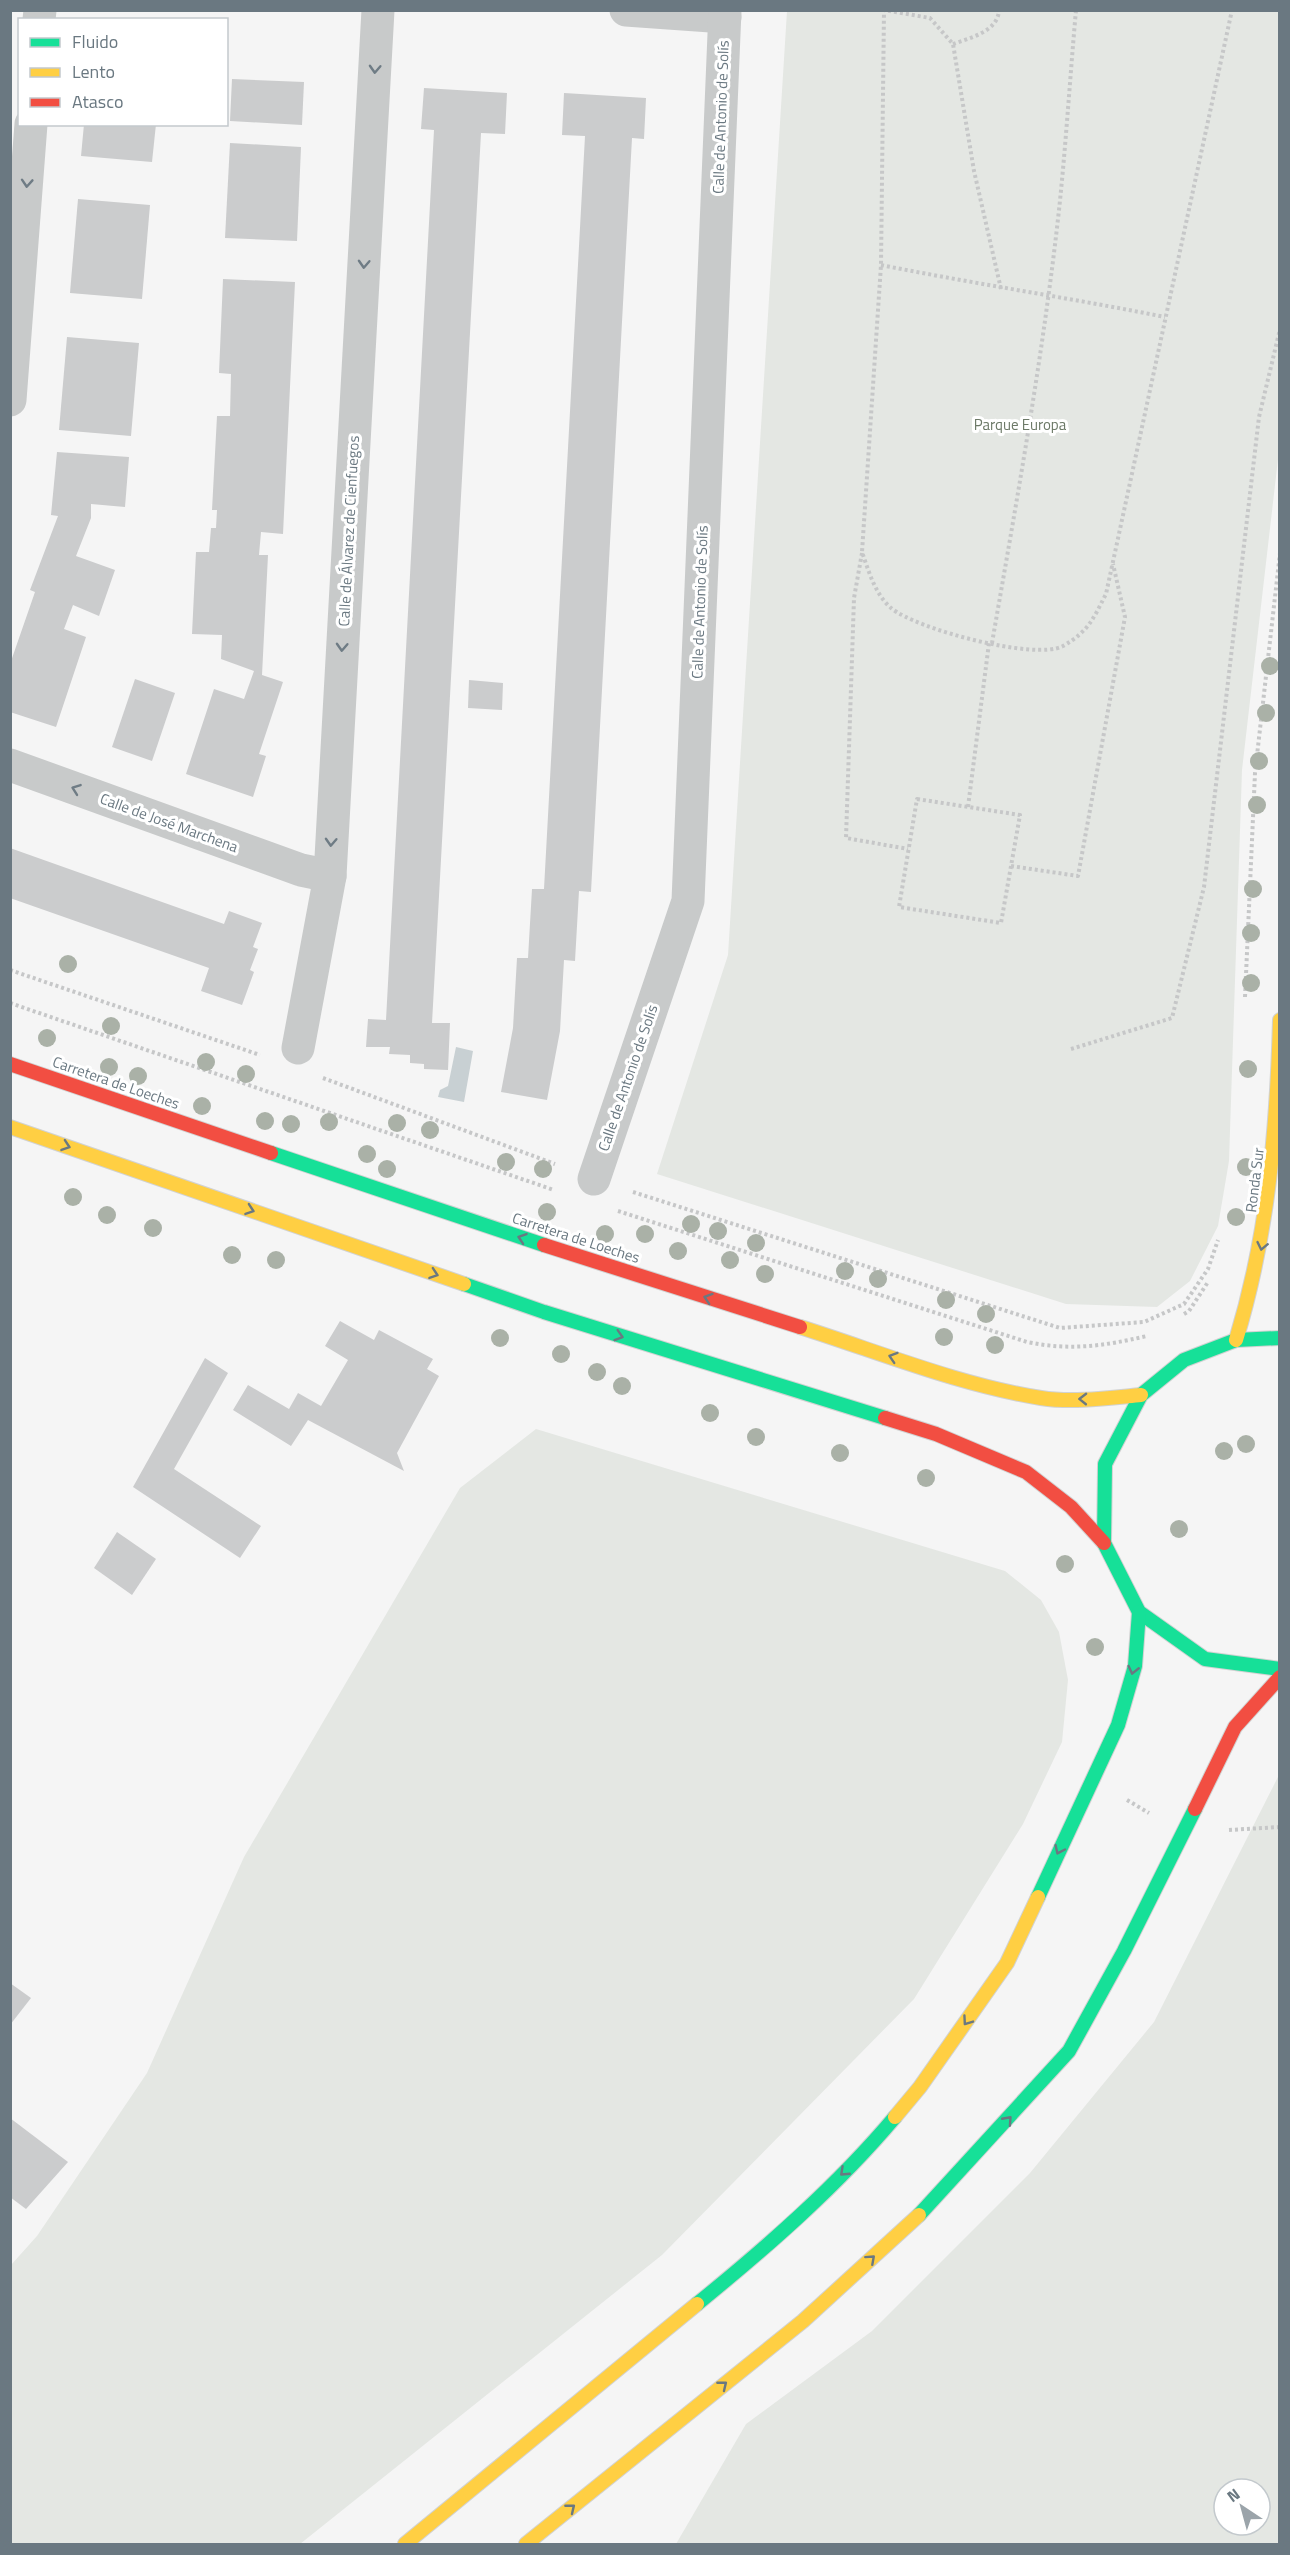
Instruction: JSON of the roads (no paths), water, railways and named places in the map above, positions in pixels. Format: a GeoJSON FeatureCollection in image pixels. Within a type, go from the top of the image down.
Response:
{"type":"FeatureCollection","features":[{"type":"Feature","properties":{"kind":"main road","name":"Ronda Sur"},"geometry":{"type":"LineString","coordinates":[[1236,1340],[1252,1293],[1267,1222],[1278,1125],[1280,1020]]}},
{"type":"Feature","properties":{"kind":"main road","name":"Carretera de Loeches"},"geometry":{"type":"LineString","coordinates":[[10,1064],[567,1252],[956,1377],[1042,1398],[1095,1399],[1141,1395]]}},
{"type":"Feature","properties":{"kind":"main road"},"geometry":{"type":"LineString","coordinates":[[10,1127],[544,1312],[936,1434],[1026,1472],[1071,1507],[1104,1543],[1139,1612],[1205,1659],[1280,1669]]}},
{"type":"Feature","properties":{"kind":"main road"},"geometry":{"type":"LineString","coordinates":[[1104,1543],[1105,1464],[1141,1395],[1184,1360],[1236,1340],[1280,1338]]}},
{"type":"Feature","properties":{"kind":"main road"},"geometry":{"type":"LineString","coordinates":[[405,2544],[734,2274],[864,2154],[920,2087],[1007,1963],[1118,1725],[1135,1666],[1139,1612]]}},
{"type":"Feature","properties":{"kind":"main road"},"geometry":{"type":"LineString","coordinates":[[526,2544],[803,2321],[908,2226],[1002,2127],[1069,2051],[1124,1951],[1235,1727],[1280,1677]]}},
{"type":"Feature","properties":{"kind":"street","name":"Calle de Álvarez de Cienfuegos"},"geometry":{"type":"LineString","coordinates":[[284,1054],[330,876],[378,10]]}},
{"type":"Feature","properties":{"kind":"street"},"geometry":{"type":"LineString","coordinates":[[626,10],[725,14]]}},
{"type":"Feature","properties":{"kind":"street","name":"Calle de Antonio de Solís"},"geometry":{"type":"LineString","coordinates":[[594,1179],[688,901],[725,14]]}},
{"type":"Feature","properties":{"kind":"street"},"geometry":{"type":"LineString","coordinates":[[10,400],[31,126]]}},
{"type":"Feature","properties":{"kind":"street","name":"Calle de José Marchena"},"geometry":{"type":"LineString","coordinates":[[10,765],[301,870],[330,876]]}},
{"type":"Feature","properties":{"kind":"park label","name":"Parque Europa"},"geometry":{"type":"Point","coordinates":[1020,425]}}]}
